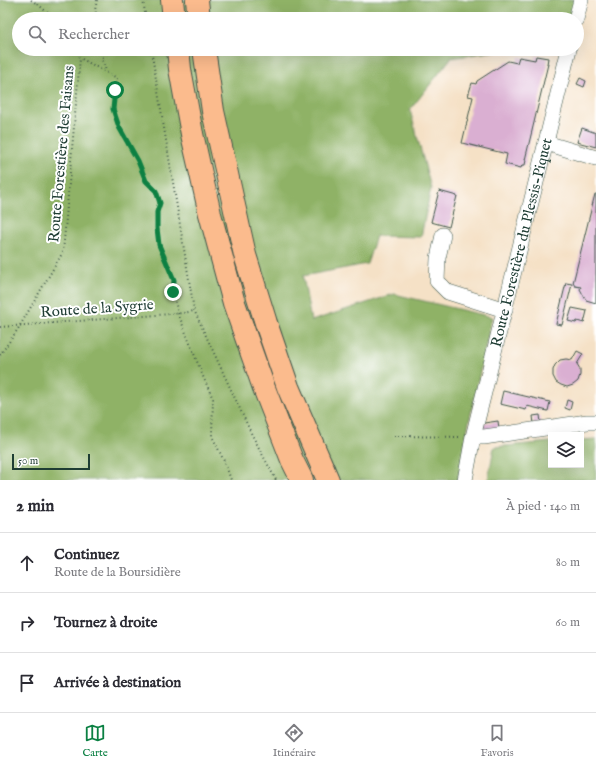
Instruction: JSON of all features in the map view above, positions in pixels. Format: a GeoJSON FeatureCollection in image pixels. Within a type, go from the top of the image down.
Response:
{"type":"FeatureCollection","features":[{"type":"Feature","properties":{"kind":"highway"},"geometry":{"type":"LineString","coordinates":[[172,0],[173,12]]}},
{"type":"Feature","properties":{"kind":"highway"},"geometry":{"type":"LineString","coordinates":[[197,0],[198,12]]}},
{"type":"Feature","properties":{"kind":"highway"},"geometry":{"type":"LineString","coordinates":[[179,56],[191,127],[210,214],[234,304],[264,388],[292,460],[302,480]]}},
{"type":"Feature","properties":{"kind":"highway"},"geometry":{"type":"LineString","coordinates":[[205,56],[213,111],[245,255],[288,388],[328,480]]}},
{"type":"Feature","properties":{"kind":"street"},"geometry":{"type":"LineString","coordinates":[[578,12],[581,0]]}},
{"type":"Feature","properties":{"kind":"street","name":"Route Forestière du Plessis-Piquet"},"geometry":{"type":"LineString","coordinates":[[465,480],[473,437],[567,56]]}},
{"type":"Feature","properties":{"kind":"street"},"geometry":{"type":"LineString","coordinates":[[546,143],[596,158]]}},
{"type":"Feature","properties":{"kind":"street"},"geometry":{"type":"LineString","coordinates":[[443,235],[438,258],[437,281],[448,292],[505,310]]}},
{"type":"Feature","properties":{"kind":"street"},"geometry":{"type":"LineString","coordinates":[[473,437],[484,437],[596,422]]}},
{"type":"Feature","properties":{"kind":"path"},"geometry":{"type":"LineString","coordinates":[[31,0],[46,12]]}},
{"type":"Feature","properties":{"kind":"path"},"geometry":{"type":"LineString","coordinates":[[96,12],[97,0]]}},
{"type":"Feature","properties":{"kind":"path"},"geometry":{"type":"LineString","coordinates":[[143,0],[145,12]]}},
{"type":"Feature","properties":{"kind":"path"},"geometry":{"type":"LineString","coordinates":[[103,56],[102,60],[106,71]]}},
{"type":"Feature","properties":{"kind":"path"},"geometry":{"type":"LineString","coordinates":[[152,56],[194,310],[252,435],[276,480]]}},
{"type":"Feature","properties":{"kind":"path"},"geometry":{"type":"LineString","coordinates":[[80,58],[117,78],[113,109],[119,127],[138,161],[146,181],[156,191],[160,203],[157,212],[159,245],[174,280],[173,292],[178,313],[213,399],[212,436],[225,462],[231,480]]}},
{"type":"Feature","properties":{"kind":"path","name":"Route Forestière des Faisans"},"geometry":{"type":"LineString","coordinates":[[0,355],[21,325],[63,252],[80,58]]}},
{"type":"Feature","properties":{"kind":"path","name":"Route de la Sygrie"},"geometry":{"type":"LineString","coordinates":[[0,327],[183,313],[194,310]]}},
{"type":"Feature","properties":{"kind":"path"},"geometry":{"type":"LineString","coordinates":[[394,436],[473,437]]}},
{"type":"Feature","properties":{"kind":"green space"},"geometry":{"type":"Polygon","coordinates":[[[0,0],[576,0],[573,12],[12,12],[12,56],[464,56],[451,58],[410,110],[431,188],[421,237],[376,236],[367,264],[303,276],[311,321],[394,294],[492,317],[458,480],[0,480],[0,0]]]}},
{"type":"Feature","properties":{"kind":"green space"},"geometry":{"type":"Polygon","coordinates":[[[596,439],[596,480],[488,480],[494,447],[548,442],[548,468],[584,468],[584,440],[596,439]]]}},
{"type":"Feature","properties":{"kind":"building"},"geometry":{"type":"Polygon","coordinates":[[[536,56],[548,58],[548,64],[525,165],[522,165],[521,168],[505,164],[507,154],[462,143],[473,97],[468,96],[472,83],[476,84],[477,81],[508,61],[517,63],[519,57],[535,60],[536,56]]]}},
{"type":"Feature","properties":{"kind":"building"},"geometry":{"type":"Polygon","coordinates":[[[580,78],[586,81],[584,87],[577,84],[580,78]]]}},
{"type":"Feature","properties":{"kind":"building"},"geometry":{"type":"Polygon","coordinates":[[[582,128],[596,133],[596,147],[577,142],[582,128]]]}},
{"type":"Feature","properties":{"kind":"building"},"geometry":{"type":"Polygon","coordinates":[[[439,191],[457,196],[449,227],[431,222],[439,191]]]}},
{"type":"Feature","properties":{"kind":"building"},"geometry":{"type":"Polygon","coordinates":[[[595,194],[596,303],[586,300],[580,289],[581,287],[575,286],[573,283],[595,194]]]}},
{"type":"Feature","properties":{"kind":"building"},"geometry":{"type":"Polygon","coordinates":[[[566,283],[572,284],[562,325],[556,324],[566,283]]]}},
{"type":"Feature","properties":{"kind":"building"},"geometry":{"type":"Polygon","coordinates":[[[572,308],[587,311],[584,323],[568,321],[572,308]]]}},
{"type":"Feature","properties":{"kind":"building"},"geometry":{"type":"Polygon","coordinates":[[[577,351],[583,354],[577,364],[580,369],[578,381],[567,387],[561,385],[556,382],[553,376],[555,365],[560,360],[572,360],[577,351]]]}},
{"type":"Feature","properties":{"kind":"building"},"geometry":{"type":"Polygon","coordinates":[[[503,391],[550,402],[548,411],[527,406],[526,410],[500,404],[503,391]]]}},
{"type":"Feature","properties":{"kind":"building"},"geometry":{"type":"Polygon","coordinates":[[[567,400],[572,402],[570,410],[565,408],[567,400]]]}},
{"type":"Feature","properties":{"kind":"building"},"geometry":{"type":"Polygon","coordinates":[[[540,415],[541,423],[534,424],[533,416],[540,415]]]}},
{"type":"Feature","properties":{"kind":"building"},"geometry":{"type":"Polygon","coordinates":[[[498,421],[499,429],[482,431],[484,423],[498,421]]]}},
{"type":"Feature","properties":{"kind":"route"},"geometry":{"type":"LineString","coordinates":[[115,90],[113,109],[119,127],[138,161],[146,181],[156,191],[160,203],[157,212],[159,245],[174,280],[173,292]]}}]}
